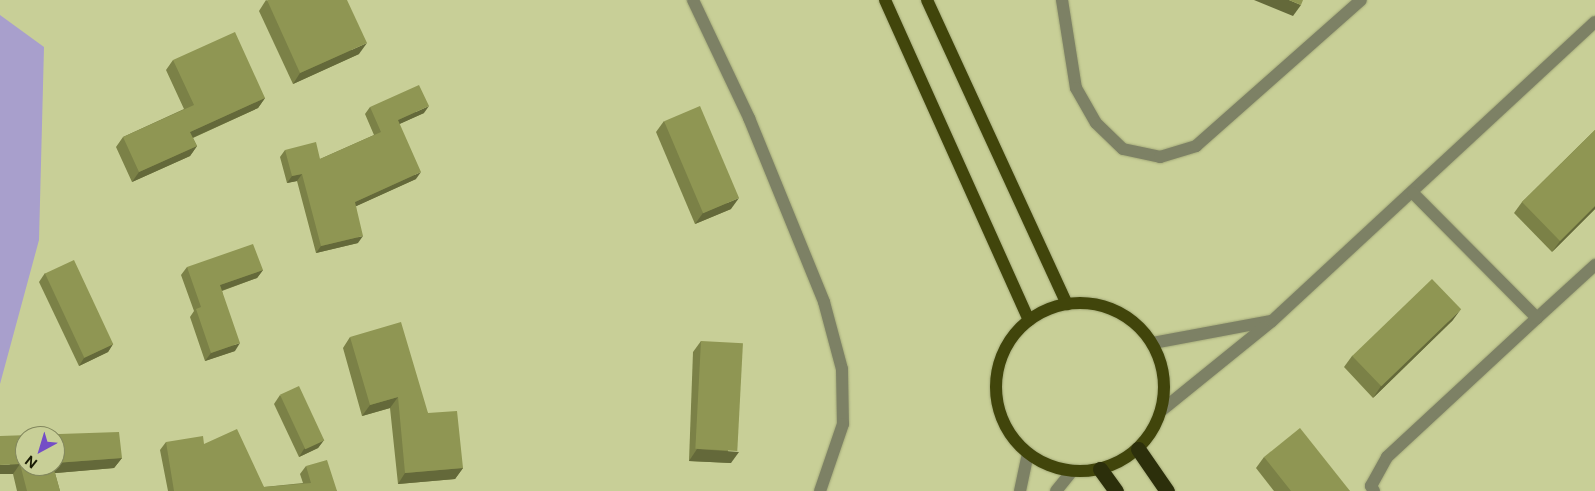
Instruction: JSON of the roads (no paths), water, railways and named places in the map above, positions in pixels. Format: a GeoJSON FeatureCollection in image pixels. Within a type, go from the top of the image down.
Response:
{"type":"FeatureCollection","features":[{"type":"Feature","properties":{"kind":"highway"},"geometry":{"type":"LineString","coordinates":[[1138,449],[1167,491]]}},
{"type":"Feature","properties":{"kind":"highway"},"geometry":{"type":"LineString","coordinates":[[1100,469],[1116,491]]}},
{"type":"Feature","properties":{"kind":"main road"},"geometry":{"type":"LineString","coordinates":[[885,0],[1029,320]]}},
{"type":"Feature","properties":{"kind":"main road"},"geometry":{"type":"LineString","coordinates":[[927,0],[1067,304]]}},
{"type":"Feature","properties":{"kind":"main road"},"geometry":{"type":"LineString","coordinates":[[1067,304],[1107,307],[1140,328],[1153,343],[1163,372],[1162,410],[1152,432],[1138,449],[1126,458],[1100,469],[1072,471],[1049,465],[1028,453],[1004,423],[996,386],[1005,349],[1029,320],[1047,310],[1067,304]]}},
{"type":"Feature","properties":{"kind":"street"},"geometry":{"type":"LineString","coordinates":[[693,0],[749,118],[824,302],[842,369],[843,424],[820,491]]}},
{"type":"Feature","properties":{"kind":"street"},"geometry":{"type":"LineString","coordinates":[[1062,0],[1076,88],[1096,124],[1122,148],[1160,157],[1196,146],[1361,0]]}},
{"type":"Feature","properties":{"kind":"street"},"geometry":{"type":"LineString","coordinates":[[1162,410],[1272,321],[1413,193],[1595,22]]}},
{"type":"Feature","properties":{"kind":"street"},"geometry":{"type":"LineString","coordinates":[[1413,193],[1537,318]]}},
{"type":"Feature","properties":{"kind":"street"},"geometry":{"type":"LineString","coordinates":[[1374,491],[1371,486],[1387,458],[1595,265]]}},
{"type":"Feature","properties":{"kind":"street"},"geometry":{"type":"LineString","coordinates":[[1153,343],[1272,321]]}},
{"type":"Feature","properties":{"kind":"street"},"geometry":{"type":"LineString","coordinates":[[1020,491],[1028,453]]}},
{"type":"Feature","properties":{"kind":"street"},"geometry":{"type":"LineString","coordinates":[[1056,491],[1072,471]]}}]}
